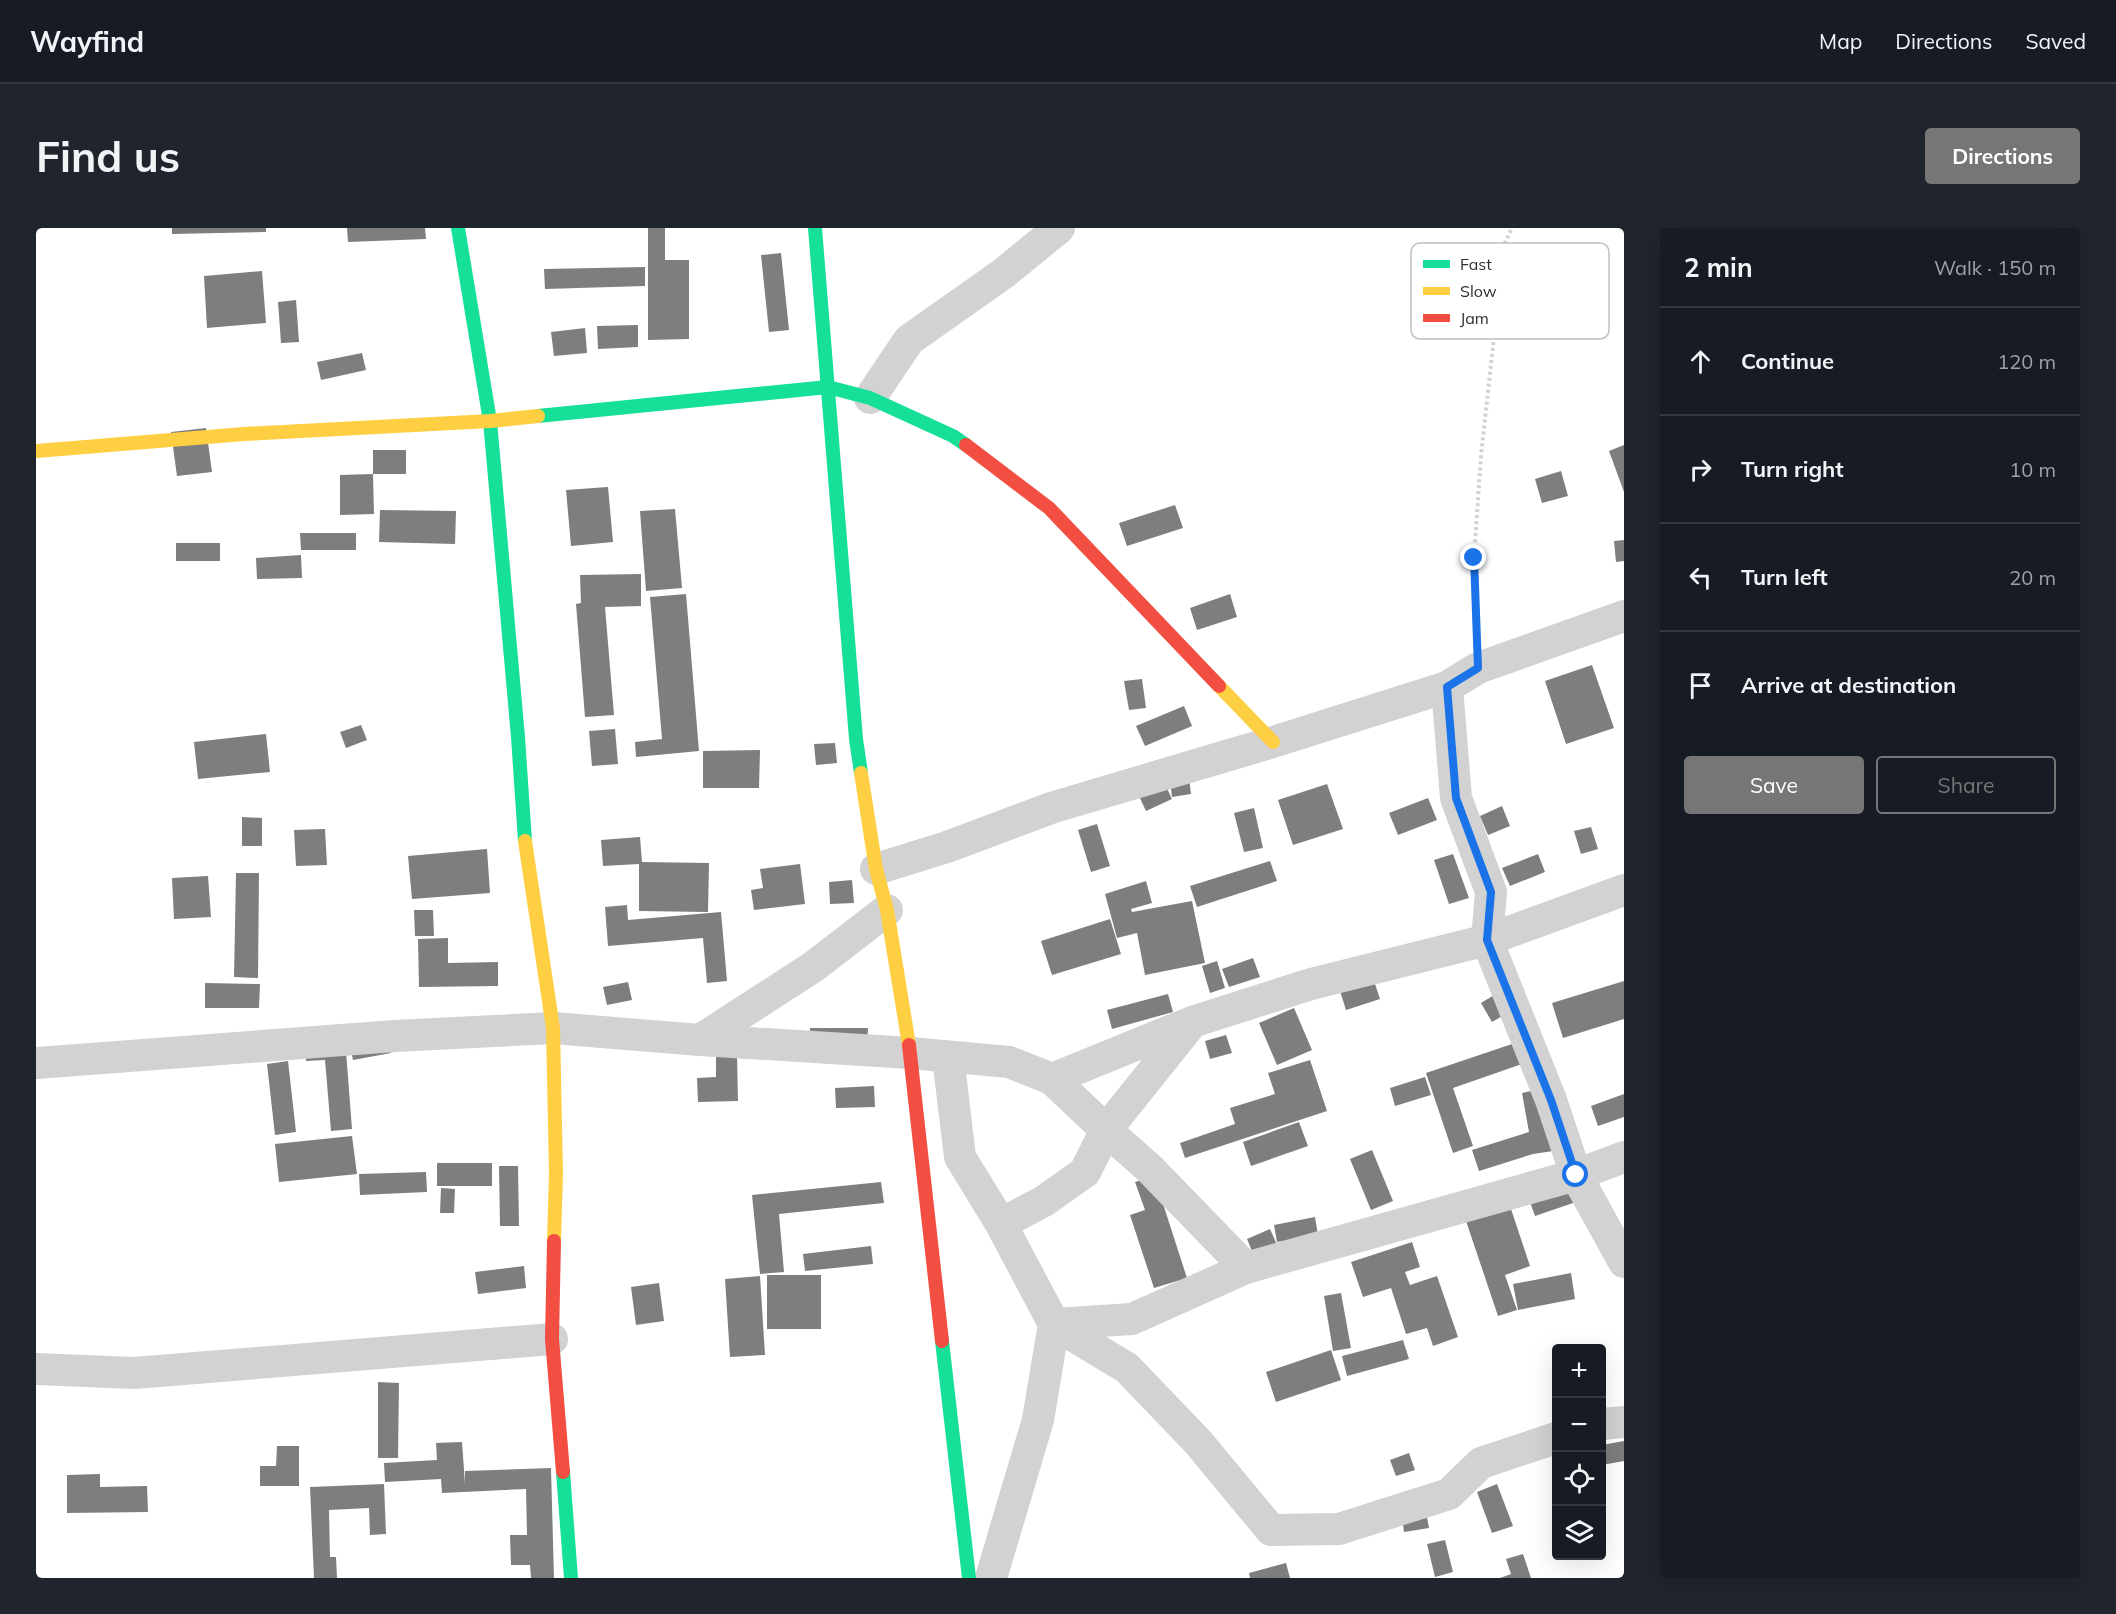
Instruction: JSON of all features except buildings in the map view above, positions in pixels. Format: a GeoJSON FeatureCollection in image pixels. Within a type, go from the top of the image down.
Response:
{"type":"FeatureCollection","features":[{"type":"Feature","properties":{"kind":"street"},"geometry":{"type":"LineString","coordinates":[[458,228],[490,421],[518,736],[525,842],[553,1028],[556,1173],[552,1339],[571,1578]]}},
{"type":"Feature","properties":{"kind":"street"},"geometry":{"type":"LineString","coordinates":[[815,228],[856,740],[876,869],[887,910],[910,1053],[969,1578]]}},
{"type":"Feature","properties":{"kind":"street"},"geometry":{"type":"LineString","coordinates":[[870,398],[909,340],[1004,273],[1059,228]]}},
{"type":"Feature","properties":{"kind":"street"},"geometry":{"type":"LineString","coordinates":[[36,450],[244,434],[490,421],[828,387],[870,398],[953,436],[1049,508],[1273,742]]}},
{"type":"Feature","properties":{"kind":"street"},"geometry":{"type":"LineString","coordinates":[[876,869],[947,847],[1051,808],[1447,687],[1478,668],[1624,616]]}},
{"type":"Feature","properties":{"kind":"street"},"geometry":{"type":"LineString","coordinates":[[1447,687],[1456,798],[1491,892],[1487,940],[1551,1100],[1576,1175],[1624,1262]]}},
{"type":"Feature","properties":{"kind":"street"},"geometry":{"type":"LineString","coordinates":[[1052,1079],[1192,1022],[1311,984],[1487,940],[1624,890]]}},
{"type":"Feature","properties":{"kind":"street"},"geometry":{"type":"LineString","coordinates":[[700,1040],[813,967],[887,910]]}},
{"type":"Feature","properties":{"kind":"street"},"geometry":{"type":"LineString","coordinates":[[1000,1224],[1044,1201],[1085,1172],[1106,1130],[1192,1022]]}},
{"type":"Feature","properties":{"kind":"street"},"geometry":{"type":"LineString","coordinates":[[36,1063],[395,1036],[553,1028],[1009,1062],[1052,1079],[1150,1168],[1246,1268]]}},
{"type":"Feature","properties":{"kind":"street"},"geometry":{"type":"LineString","coordinates":[[948,1057],[960,1157],[1000,1224],[1054,1324],[1127,1368],[1198,1442],[1271,1530],[1339,1528],[1449,1494],[1481,1463],[1552,1440]]}},
{"type":"Feature","properties":{"kind":"street"},"geometry":{"type":"LineString","coordinates":[[1054,1324],[1132,1319],[1246,1268],[1576,1175],[1624,1158]]}},
{"type":"Feature","properties":{"kind":"street"},"geometry":{"type":"LineString","coordinates":[[991,1578],[1038,1420],[1054,1324]]}},
{"type":"Feature","properties":{"kind":"street"},"geometry":{"type":"LineString","coordinates":[[36,1369],[134,1373],[552,1339]]}},
{"type":"Feature","properties":{"kind":"street"},"geometry":{"type":"LineString","coordinates":[[1606,1424],[1624,1422]]}},
{"type":"Feature","properties":{"kind":"path"},"geometry":{"type":"LineString","coordinates":[[1505,243],[1512,228]]}},
{"type":"Feature","properties":{"kind":"path"},"geometry":{"type":"LineString","coordinates":[[1478,668],[1474,558],[1480,467],[1494,339]]}},
{"type":"Feature","properties":{"kind":"traffic: fast"},"geometry":{"type":"LineString","coordinates":[[458,228],[490,421],[525,841]]}},
{"type":"Feature","properties":{"kind":"traffic: fast"},"geometry":{"type":"LineString","coordinates":[[815,228],[856,739],[861,773]]}},
{"type":"Feature","properties":{"kind":"traffic: fast"},"geometry":{"type":"LineString","coordinates":[[538,416],[828,387],[870,398],[953,436],[966,445]]}},
{"type":"Feature","properties":{"kind":"traffic: fast"},"geometry":{"type":"LineString","coordinates":[[942,1341],[969,1578]]}},
{"type":"Feature","properties":{"kind":"traffic: fast"},"geometry":{"type":"LineString","coordinates":[[563,1472],[571,1578]]}},
{"type":"Feature","properties":{"kind":"traffic: slow"},"geometry":{"type":"LineString","coordinates":[[36,451],[244,434],[490,421],[538,416]]}},
{"type":"Feature","properties":{"kind":"traffic: slow"},"geometry":{"type":"LineString","coordinates":[[1219,686],[1273,742]]}},
{"type":"Feature","properties":{"kind":"traffic: slow"},"geometry":{"type":"LineString","coordinates":[[861,773],[876,869],[887,910],[909,1045]]}},
{"type":"Feature","properties":{"kind":"traffic: slow"},"geometry":{"type":"LineString","coordinates":[[525,841],[553,1028],[556,1173],[554,1241]]}},
{"type":"Feature","properties":{"kind":"traffic: jam"},"geometry":{"type":"LineString","coordinates":[[966,445],[1049,508],[1219,686]]}},
{"type":"Feature","properties":{"kind":"traffic: jam"},"geometry":{"type":"LineString","coordinates":[[909,1045],[942,1341]]}},
{"type":"Feature","properties":{"kind":"traffic: jam"},"geometry":{"type":"LineString","coordinates":[[554,1241],[552,1339],[563,1472]]}},
{"type":"Feature","properties":{"kind":"route"},"geometry":{"type":"LineString","coordinates":[[1474,558],[1478,668],[1447,687],[1456,798],[1491,892],[1487,940],[1551,1100],[1576,1175]]}}]}
